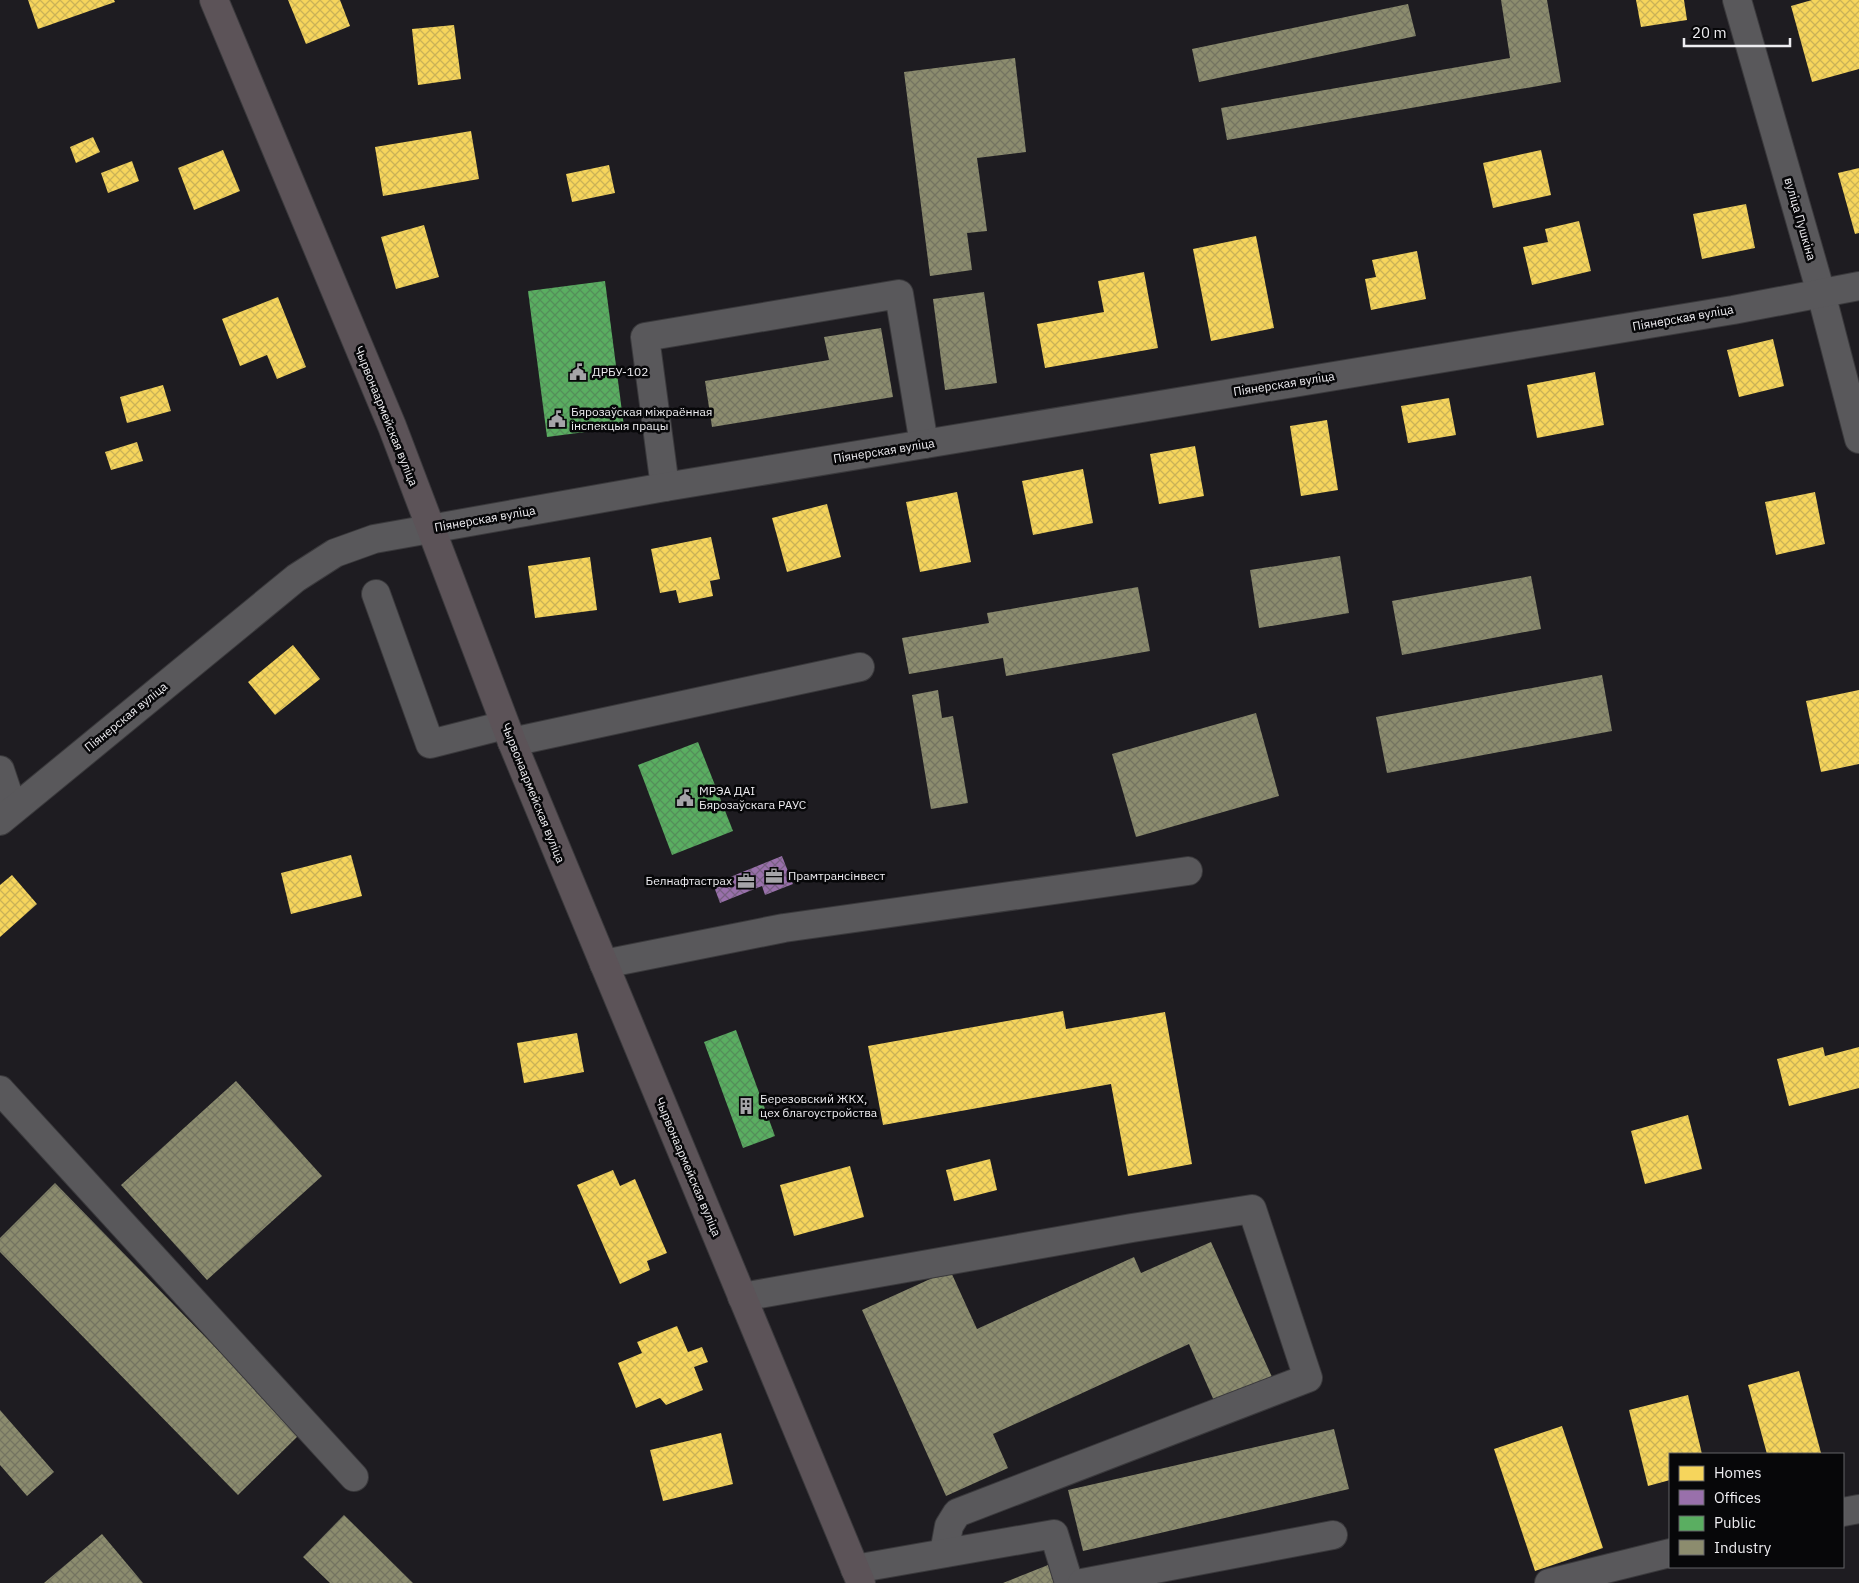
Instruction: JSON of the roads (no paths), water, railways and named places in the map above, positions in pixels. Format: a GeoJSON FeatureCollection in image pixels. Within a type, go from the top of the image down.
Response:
{"type":"FeatureCollection","features":[{"type":"Feature","properties":{"kind":"main road","name":"Чырвонаармейская вуліца"},"geometry":{"type":"LineString","coordinates":[[214,0],[392,426],[429,529],[508,733],[858,1576]]}},
{"type":"Feature","properties":{"kind":"street","name":"вуліца Пушкіна"},"geometry":{"type":"LineString","coordinates":[[1737,0],[1821,293],[1859,439]]}},
{"type":"Feature","properties":{"kind":"street","name":"Піянерская вуліца"},"geometry":{"type":"LineString","coordinates":[[6,815],[296,578],[335,553],[374,539],[665,487],[1859,286]]}},
{"type":"Feature","properties":{"kind":"street"},"geometry":{"type":"LineString","coordinates":[[665,487],[645,337],[899,294],[924,444]]}},
{"type":"Feature","properties":{"kind":"street"},"geometry":{"type":"LineString","coordinates":[[376,594],[430,744],[508,733],[860,667]]}},
{"type":"Feature","properties":{"kind":"street"},"geometry":{"type":"LineString","coordinates":[[0,770],[6,815]]}},
{"type":"Feature","properties":{"kind":"street"},"geometry":{"type":"LineString","coordinates":[[604,964],[784,928],[1188,871]]}},
{"type":"Feature","properties":{"kind":"street"},"geometry":{"type":"LineString","coordinates":[[0,1090],[354,1477]]}},
{"type":"Feature","properties":{"kind":"street"},"geometry":{"type":"LineString","coordinates":[[742,1297],[1123,1229],[1252,1209],[1308,1378],[957,1513],[949,1526],[944,1553]]}},
{"type":"Feature","properties":{"kind":"street"},"geometry":{"type":"LineString","coordinates":[[1844,1512],[1859,1509]]}},
{"type":"Feature","properties":{"kind":"street"},"geometry":{"type":"LineString","coordinates":[[858,1576],[944,1553],[1054,1534],[1069,1583]]}},
{"type":"Feature","properties":{"kind":"street"},"geometry":{"type":"LineString","coordinates":[[1082,1583],[1333,1535]]}},
{"type":"Feature","properties":{"kind":"street"},"geometry":{"type":"LineString","coordinates":[[1549,1583],[1669,1553]]}},
{"type":"Feature","properties":{"kind":"place","name":"ДРБУ-102"},"geometry":{"type":"Point","coordinates":[578,372]}},
{"type":"Feature","properties":{"kind":"place","name":"Бярозаўская міжраённая інспекцыя працы"},"geometry":{"type":"Point","coordinates":[557,419]}},
{"type":"Feature","properties":{"kind":"place","name":"МРЭА ДАІ Бярозаўскага РАУС"},"geometry":{"type":"Point","coordinates":[685,798]}},
{"type":"Feature","properties":{"kind":"place","name":"Прамтрансінвест"},"geometry":{"type":"Point","coordinates":[774,876]}},
{"type":"Feature","properties":{"kind":"place","name":"Белнафтастрах"},"geometry":{"type":"Point","coordinates":[746,881]}},
{"type":"Feature","properties":{"kind":"place","name":"Березовский ЖКХ, цех благоустройства"},"geometry":{"type":"Point","coordinates":[746,1106]}}]}
